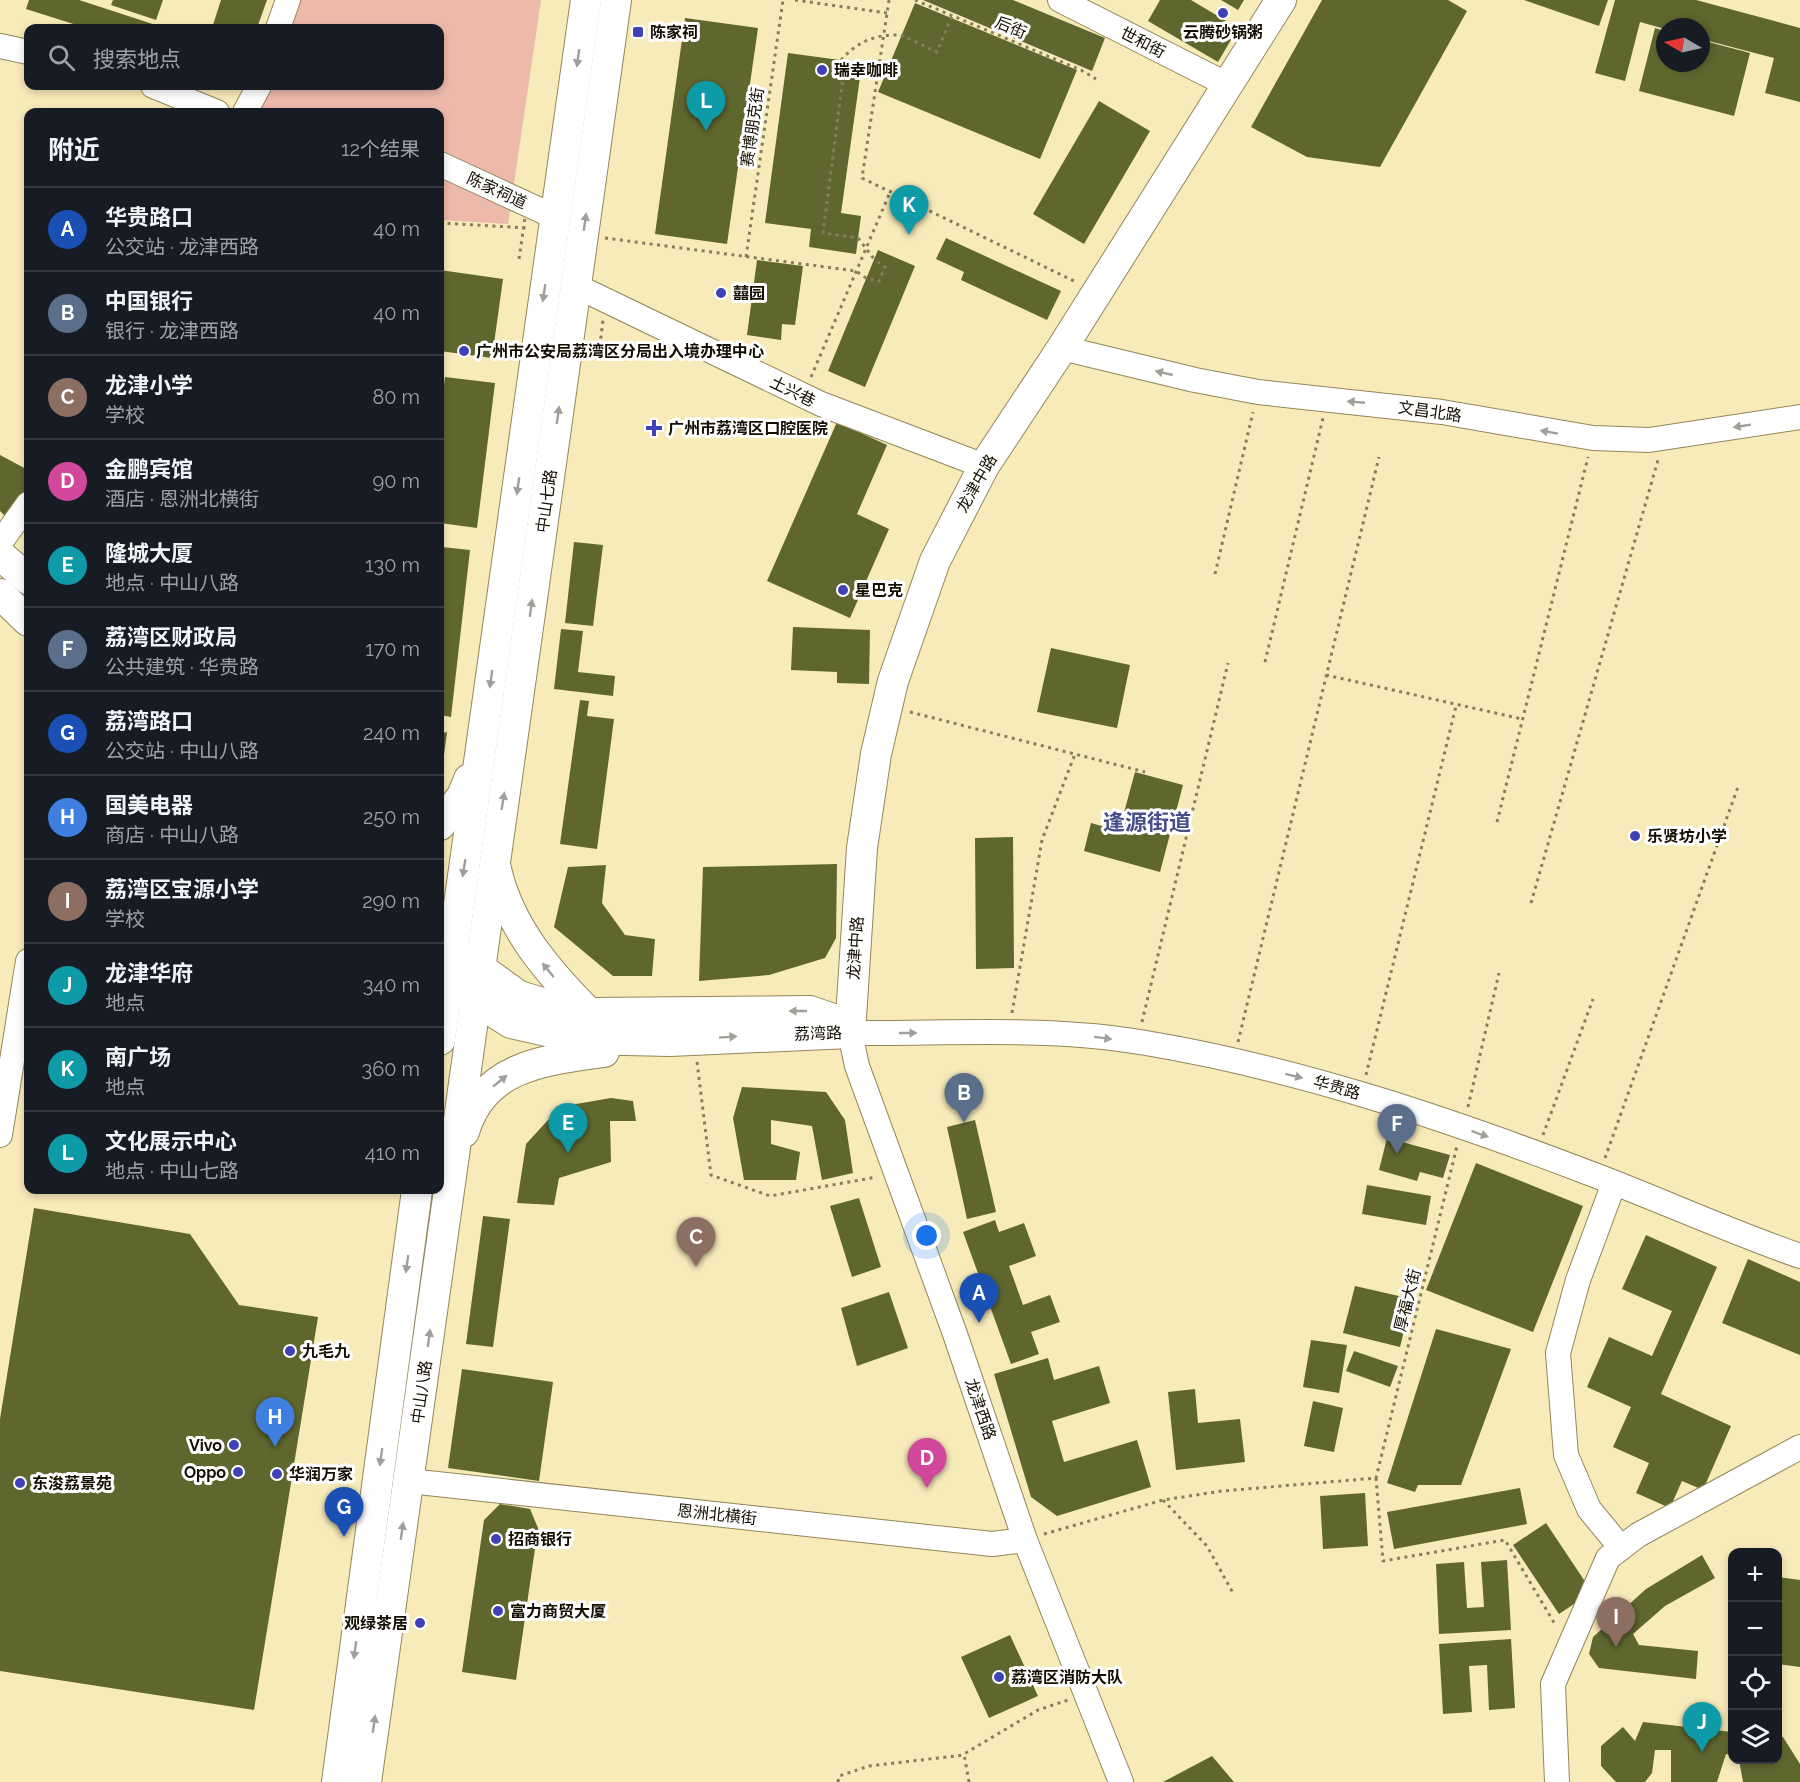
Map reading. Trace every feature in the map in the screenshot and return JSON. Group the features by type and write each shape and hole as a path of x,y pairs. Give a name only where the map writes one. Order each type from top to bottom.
{"main road":[{"name":"中山七路","path":"445,959 482,748 542,223 586,0"},
{"name":"中山七路","path":"475,1001 616,0"},
{"name":"龙津中路","path":"850,1034 861,848 876,754 887,706 922,595 958,514 984,466 1062,348 1226,84 1281,0"},
{"path":"0,555 24,576"},
{"path":"0,594 24,617"},
{"path":"444,820 462,796 482,748"},
{"path":"494,859 505,900 522,933 547,969 589,1013"},
{"path":"444,975 445,959"},
{"name":"荔湾路","path":"445,959 479,967 519,996 556,1007 589,1013 810,1011 836,1020 850,1034"},
{"name":"荔湾路","path":"445,959 475,1001 511,1023 582,1039 682,1040 850,1034"},
{"name":"中山八路","path":"366,1782 475,1001"},
{"path":"450,1187 465,1128 474,1108 506,1076 547,1059 682,1040"},
{"name":"中山八路","path":"337,1782 415,1195"}],"street":[{"path":"279,24 288,0"},
{"name":"世和街","path":"1060,0 1226,84"},
{"path":"0,46 24,51"},
{"path":"163,90 206,108"},
{"path":"247,108 257,90"},
{"name":"陈家祠道","path":"444,166 542,223"},
{"name":"土兴巷","path":"576,286 802,395 984,466"},
{"name":"文昌北路","path":"1062,348 1195,380 1258,392 1442,412 1593,438 1621,440 1664,438 1800,417"},
{"path":"0,543 24,510"},
{"path":"0,1135 24,986"},
{"name":"华贵路","path":"850,1034 1009,1033 1091,1036 1137,1042 1234,1061 1361,1094 1463,1128 1606,1180 1800,1256"},
{"name":"龙津西路","path":"850,1034 857,1066 897,1173 1025,1540 1121,1782"},
{"path":"1606,1180 1558,1353 1566,1455 1589,1509 1621,1548"},
{"path":"1557,1782 1553,1684 1608,1558 1638,1535 1800,1447"},
{"name":"恩洲北横街","path":"409,1481 992,1544 1025,1540"}],"path":[{"name":"赛博朋克街","path":"746,257 783,0"},
{"path":"795,0 887,13"},
{"path":"889,0 862,178 891,190 1095,294"},
{"name":"后街","path":"915,0 1096,79"},
{"path":"597,237 856,271 866,278 879,281 885,267 874,259 858,238 823,233 844,70 840,60 855,47 872,37 902,35 936,52 952,15"},
{"path":"802,395 891,190"},
{"path":"519,259 525,218"},
{"path":"444,223 542,223"},
{"path":"599,353 604,310"},
{"path":"1215,574 1258,392"},
{"path":"1265,662 1327,400"},
{"path":"1497,822 1593,438"},
{"path":"1531,903 1664,438"},
{"path":"1234,1061 1379,457"},
{"path":"1137,1042 1228,663"},
{"path":"1326,675 1522,719"},
{"path":"887,706 1145,771"},
{"path":"1361,1094 1456,706"},
{"path":"1009,1033 1042,840 1075,754"},
{"path":"1606,1180 1739,784"},
{"name":"厚福大街","path":"1499,973 1377,1478 1383,1561 1505,1539 1569,1648"},
{"path":"1536,1154 1593,999"},
{"path":"682,1040 711,1175 770,1196 897,1173"},
{"path":"1025,1540 1163,1500 1222,1491 1377,1478"},
{"path":"1163,1500 1207,1546 1233,1593"},
{"path":"838,1782 839,1776 869,1766 964,1754 1038,1710 1085,1695"},
{"path":"964,1754 969,1782"}],"shaded area":[{"path":"278,0 541,0 508,224 444,220 444,108 241,108 248,90 444,90 444,24 270,24"}],"building":[{"path":"29,0 79,0 153,24 73,24 26,9"},
{"path":"113,0 163,0 156,20 111,5"},
{"path":"221,0 267,0 258,24 213,24"},
{"path":"923,0 1013,0 1105,38 1092,71"},
{"path":"1160,0 1191,0 1238,28 1218,62 1148,21"},
{"path":"1221,0 1244,0 1238,10"},
{"path":"1322,0 1448,0 1467,11 1380,167 1307,157 1251,127"},
{"path":"1524,0 1608,0 1599,26"},
{"path":"1615,0 1696,0 1800,28 1800,102 1765,93 1774,58 1710,41 1710,18 1656,18 1656,26 1640,22 1625,81 1595,73"},
{"path":"915,3 1077,70 1040,159 878,92"},
{"path":"685,18 758,28 727,244 655,234"},
{"path":"1655,28 1656,72 1710,72 1710,42 1750,53 1734,116 1639,91"},
{"path":"788,53 862,63 841,213 861,216 856,254 809,247 811,229 765,223"},
{"path":"1099,101 1150,131 1084,244 1033,214"},
{"path":"946,238 1061,291 1047,320 961,280 964,272 936,259"},
{"path":"878,250 915,266 865,387 828,371"},
{"path":"757,260 803,266 795,325 782,324 781,340 747,335"},
{"path":"444,271 503,279 492,358 444,352"},
{"path":"445,377 495,383 477,528 444,524"},
{"path":"837,422 887,445 857,514 889,529 850,618 767,581"},
{"path":"0,455 24,468 24,494 5,516 0,511"},
{"path":"574,542 603,545 593,626 565,623"},
{"path":"444,547 470,550 451,717 444,716"},
{"path":"793,627 870,630 869,684 837,683 837,672 791,670"},
{"path":"561,629 583,631 578,672 615,676 613,696 554,689"},
{"path":"1051,648 1130,665 1117,728 1037,712"},
{"path":"580,700 589,701 587,716 614,719 597,849 560,844"},
{"path":"447,732 444,755 444,733"},
{"path":"1135,772 1183,785 1160,872 1084,851 1091,823 1119,831"},
{"path":"1013,837 1014,968 976,969 975,838"},
{"path":"837,864 836,938 825,958 769,975 699,981 703,867"},
{"path":"606,865 602,903 625,935 655,939 652,976 613,976 554,927 568,867"},
{"path":"742,1087 826,1092 845,1120 853,1173 822,1180 812,1126 771,1120 771,1144 800,1152 796,1180 744,1180 733,1118"},
{"path":"611,1098 633,1101 636,1121 610,1121 611,1162 559,1178 554,1205 517,1203 526,1144 548,1120 576,1104"},
{"path":"975,1120 996,1212 967,1219 947,1127"},
{"path":"1387,1138 1450,1155 1443,1178 1420,1172 1417,1181 1379,1170"},
{"path":"1476,1163 1583,1206 1533,1332 1426,1290"},
{"path":"1367,1185 1431,1196 1426,1225 1362,1214"},
{"path":"859,1198 881,1267 852,1277 830,1206"},
{"path":"34,1208 190,1234 239,1305 318,1317 254,1710 0,1671 0,1419"},
{"path":"483,1216 510,1219 493,1347 466,1344"},
{"path":"995,1220 999,1232 1024,1223 1036,1256 1009,1266 1023,1305 1050,1295 1060,1322 1031,1332 1039,1354 1011,1364 963,1232"},
{"path":"1646,1235 1717,1267 1661,1394 1731,1426 1703,1490 1682,1481 1670,1508 1636,1493 1649,1463 1613,1447 1631,1407 1587,1387 1609,1337 1652,1356 1672,1311 1622,1289"},
{"path":"1748,1259 1800,1282 1800,1355 1722,1323"},
{"path":"1355,1286 1412,1299 1400,1347 1343,1333"},
{"path":"889,1292 908,1348 857,1366 841,1308"},
{"path":"1436,1329 1511,1349 1461,1485 1418,1485 1415,1492 1387,1483"},
{"path":"1311,1340 1347,1345 1339,1393 1303,1387"},
{"path":"1354,1351 1398,1366 1390,1387 1346,1371"},
{"path":"1048,1358 1054,1380 1099,1366 1110,1403 1052,1421 1064,1462 1137,1440 1151,1487 1057,1516 1031,1497 994,1374"},
{"path":"462,1369 553,1382 539,1481 448,1468"},
{"path":"1195,1389 1198,1423 1240,1419 1245,1462 1176,1470 1168,1392"},
{"path":"1313,1401 1343,1408 1334,1452 1304,1446"},
{"path":"1520,1488 1527,1524 1394,1549 1387,1512"},
{"path":"1365,1493 1368,1546 1323,1549 1320,1496"},
{"name":"富力商贸大厦","path":"500,1504 530,1509 538,1528 516,1680 462,1672 484,1520"},
{"path":"1546,1523 1592,1592 1559,1614 1513,1545"},
{"path":"1702,1555 1715,1578 1665,1606 1633,1634 1639,1645 1698,1651 1696,1679 1599,1668 1589,1654 1593,1637 1646,1589"},
{"path":"1507,1560 1511,1630 1439,1634 1436,1564 1464,1562 1467,1608 1484,1607 1481,1562"},
{"path":"1782,1578 1800,1580 1800,1667 1782,1665"},
{"name":"荔湾区消防大队","path":"1010,1635 1038,1696 989,1718 961,1657"},
{"path":"1511,1639 1515,1708 1489,1710 1487,1665 1469,1666 1472,1712 1443,1714 1439,1644"},
{"path":"1643,1722 1728,1732 1728,1754 1726,1754 1717,1782 1671,1782 1671,1750 1655,1750 1652,1773 1645,1782 1616,1782 1601,1766 1601,1746 1623,1727 1635,1741"},
{"path":"1783,1737 1800,1764 1800,1782 1743,1782 1740,1764 1782,1764"},
{"path":"1212,1756 1234,1782 1163,1782"}],"place":[{"name":"云腾砂锅粥","path":"1223,13"},
{"name":"陈家祠","path":"638,32"},
{"name":"瑞幸咖啡","path":"822,70"},
{"name":"文化展示中心","path":"706,131"},
{"name":"南广场","path":"909,235"},
{"name":"囍园","path":"721,293"},
{"name":"广州市公安局荔湾区分局出入境办理中心","path":"464,351"},
{"name":"广州市荔湾区口腔医院","path":"654,428"},
{"name":"星巴克","path":"843,590"},
{"name":"乐贤坊小学","path":"1635,836"},
{"name":"中国银行","path":"964,1123"},
{"name":"隆城大厦","path":"568,1153"},
{"name":"荔湾区财政局","path":"1397,1154"},
{"name":"龙津小学","path":"696,1267"},
{"name":"华贵路口","path":"979,1323"},
{"name":"九毛九","path":"290,1351"},
{"name":"Vivo","path":"234,1445"},
{"name":"国美电器","path":"275,1447"},
{"name":"Oppo","path":"238,1472"},
{"name":"华润万家","path":"277,1474"},
{"name":"东浚荔景苑","path":"20,1483"},
{"name":"金鹏宾馆","path":"927,1488"},
{"name":"荔湾路口","path":"344,1537"},
{"name":"招商银行","path":"496,1539"},
{"name":"富力商贸大厦","path":"498,1611"},
{"name":"观绿茶居","path":"420,1623"},
{"name":"荔湾区宝源小学","path":"1616,1647"},
{"name":"荔湾区消防大队","path":"999,1677"},
{"name":"龙津华府","path":"1702,1752"}],"district":[{"name":"逢源街道","path":"1147,822"}]}
